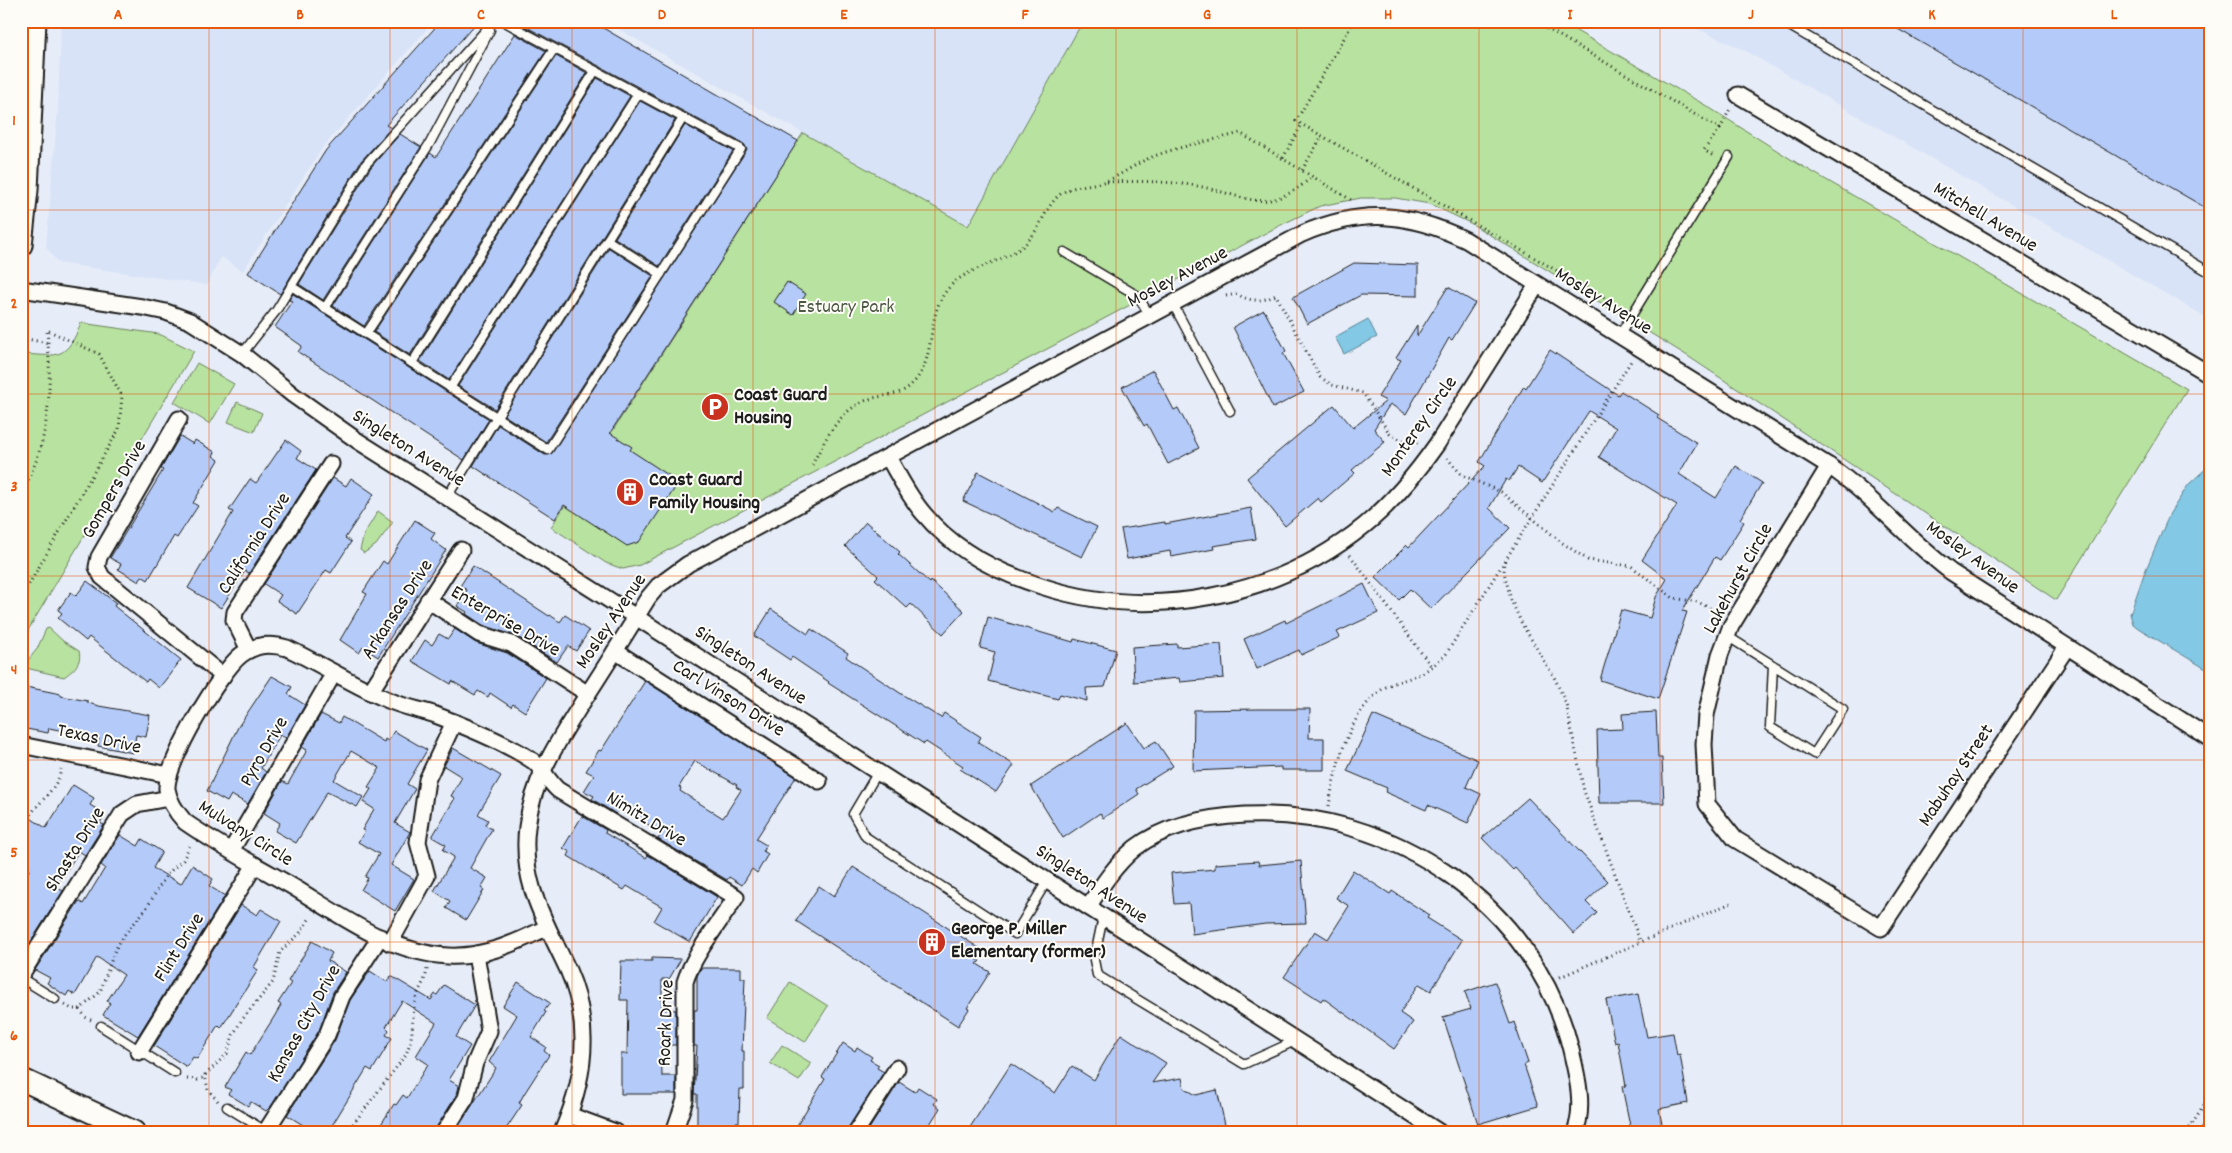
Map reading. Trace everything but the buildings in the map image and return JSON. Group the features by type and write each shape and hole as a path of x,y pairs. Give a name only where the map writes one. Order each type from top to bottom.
{"street":[{"path":"21,244 27,190 35,21"},
{"name":"Mitchell Avenue","path":"1738,95 2211,375"},
{"name":"Mosley Avenue","path":"562,1132 579,1086 582,1029 578,1002 568,972 546,928 530,885 526,857 526,829 531,800 542,770 636,617 658,586 688,564 1302,234 1323,225 1370,216 1394,217 1417,220 1466,240 1829,466 1870,498 1912,540 1950,572 2211,739"},
{"name":"Monterey Circle","path":"888,457 923,514 964,552 991,567 1021,580 1057,592 1092,599 1157,603 1188,601 1221,595 1254,586 1312,560 1341,542 1386,506 1422,465 1537,285"},
{"name":"Singleton Avenue","path":"21,289 166,312 198,325 242,354 325,420 1439,1132"},
{"name":"Gompers Drive","path":"179,419 99,557 97,567 102,577 223,676"},
{"name":"California Drive","path":"249,650 234,620 234,612 331,464"},
{"name":"Lakehurst Circle","path":"1829,466 1745,600 1727,636 1712,684 1706,715 1704,744 1707,804 1735,839 1881,928"},
{"name":"Arkansas Drive","path":"370,692 461,550"},
{"name":"Enterprise Drive","path":"428,600 479,634 511,644 588,694"},
{"name":"Mulvany Circle","path":"542,770 525,756 454,722 394,703 288,648 274,644 261,645 249,650 238,657 223,676 192,726 169,775 167,787 175,812 185,822 231,851 385,940 427,953 449,956 476,954 500,948 546,928"},
{"name":"Mabuhay Street","path":"1881,928 2067,648"},
{"name":"Carl Vinson Drive","path":"615,651 819,781"},
{"name":"Pyro Drive","path":"231,851 334,673"},
{"name":"Kansas City Drive","path":"267,1132 327,1035 342,996 385,940 427,876 418,842 427,780 454,722"},
{"name":"Texas Drive","path":"21,745 169,775"},
{"name":"Nimitz Drive","path":"542,770 548,782 558,790 736,897"},
{"name":"Shasta Drive","path":"21,977 122,814 137,804 169,798"},
{"path":"1088,907 1119,862 1155,835 1178,826 1203,820 1264,814 1296,816 1356,828 1388,839 1417,853 1466,887 1497,916 1518,940 1546,984 1568,1040 1580,1100 1575,1132"},
{"name":"Flint Drive","path":"139,1052 255,865"},
{"name":"Roark Drive","path":"674,1132 685,1100 685,982 697,956 736,897"},
{"path":"444,1132 466,1098 474,1063 489,1031 476,954"},
{"path":"856,1132 897,1068"},
{"path":"21,1079 134,1132"},
{"path":"569,1115 615,1132"}],"lane":[{"path":"242,354 276,311 366,164 494,21"},
{"path":"325,308 430,143 494,21"},
{"path":"291,286 548,450 741,149 503,21"},
{"path":"1781,21 2211,272"},
{"path":"366,334 554,48"},
{"path":"412,363 595,71"},
{"path":"450,388 638,94"},
{"path":"447,497 683,118"},
{"path":"1619,336 1729,157"},
{"path":"608,240 661,274"},
{"path":"1064,252 1138,296 1150,316"},
{"path":"1174,304 1230,411"},
{"path":"1727,636 1843,709 1814,754 1770,727 1773,665"},
{"path":"878,772 853,814 866,837 1015,934 1047,881"},
{"path":"1103,917 1094,960 1097,976 1244,1064 1296,1040"},
{"path":"21,977 55,999"},
{"path":"101,1026 139,1052 175,1073"},
{"path":"227,1107 267,1132"}],"path":[{"path":"1354,21 1296,121 1608,300"},
{"path":"1534,21 1720,129 1704,150"},
{"path":"1282,158 1302,124"},
{"path":"1104,182 1155,156 1240,133 1351,198 1370,216"},
{"path":"1302,170 1322,136"},
{"path":"812,465 827,436 845,414 868,400 897,394 913,384 927,359 937,308 941,297 948,287 957,280 1004,258 1027,243 1037,231 1052,203 1061,194 1072,188 1104,182 1191,185 1258,201 1272,200 1288,195 1313,176"},
{"path":"21,493 29,480 39,451 50,403 47,330 99,354 122,396 119,429 21,598"},
{"path":"21,338 48,343"},
{"path":"1327,821 1332,789 1340,761 1362,708 1375,694 1422,673 1446,654 1639,348"},
{"path":"1341,542 1432,666"},
{"path":"1506,560 1504,572 1510,600 1560,688 1566,703 1584,792 1640,941"},
{"path":"21,832 28,818 56,784 63,754"},
{"path":"101,1026 85,1017 80,1009 100,992 115,950 125,934 146,909 167,874 183,860 197,830"},
{"path":"175,1073 191,1080 197,1080 227,1054 233,1035 241,1021 272,982 280,952 304,928 318,902"},
{"path":"1546,984 1731,902"},
{"path":"347,1132 369,1101 401,1063 410,1046 414,1027 415,1002 426,976 427,953"},
{"path":"205,1074 208,1090 212,1096 227,1107"},
{"path":"2187,1132 2211,1095"}],"shaded area":[{"path":"61,21 434,21 323,147 243,271 221,257 207,285 58,263 46,247 58,107"},
{"path":"604,21 1083,21 968,226"},
{"path":"1680,21 2211,21 2211,320 1742,49"}],"green space":[{"name":"Estuary Park","path":"1083,21 1559,21 1705,105 1797,163 2187,389 2056,600 1686,355 1472,224 1430,204 1395,198 1361,198 1320,206 1277,227 640,565 623,569 606,563 551,527 803,133 968,226"},
{"path":"81,323 159,334 194,351 21,642 21,374 25,354 54,355 61,353 71,343"},
{"path":"197,363 234,384 210,424 174,402"},
{"path":"237,402 262,413 254,432 228,422"},
{"path":"378,511 393,522 376,545 364,553 360,550 364,534"},
{"path":"49,628 63,641 79,651 78,663 64,677 26,668 25,664 37,649 46,629"},
{"path":"790,982 828,1006 805,1042 767,1018"},
{"path":"782,1045 811,1063 799,1081 770,1063"}],"water":[{"path":"1368,319 1377,337 1344,354 1335,337"},
{"path":"2211,464 2211,672 2138,628 2133,624 2130,614 2144,574 2170,513 2189,484"}],"place":[{"name":"Coast Guard Housing","path":"715,407"},
{"name":"Coast Guard Family Housing","path":"630,492"},
{"name":"George P. Miller Elementary (former)","path":"932,942"}]}
